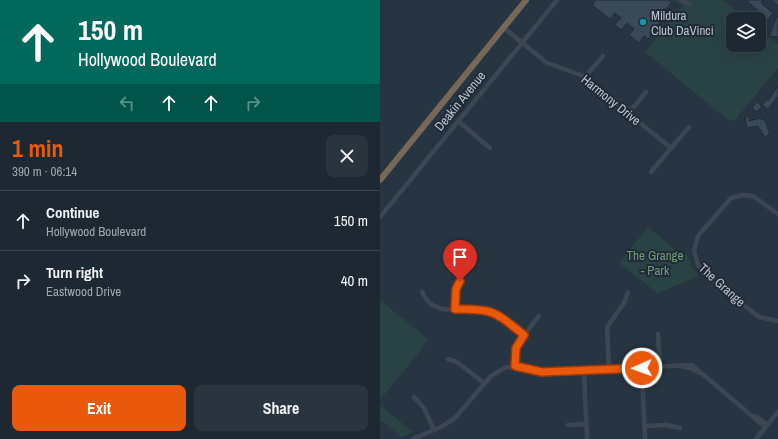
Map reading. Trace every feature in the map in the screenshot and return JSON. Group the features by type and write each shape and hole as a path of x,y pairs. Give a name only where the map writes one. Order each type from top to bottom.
{"highway":[{"name":"Deakin Avenue","path":"380,180 526,0"}],"street":[{"name":"Deakin Avenue","path":"380,217 557,0"},
{"path":"681,0 690,5"},
{"name":"Harmony Drive","path":"504,28 547,63 576,72 671,148"},
{"path":"584,78 603,56"},
{"path":"628,114 646,92"},
{"path":"458,121 490,148"},
{"path":"651,172 689,127"},
{"name":"The Grange","path":"778,214 752,196 742,195 731,198 698,236 694,250 698,266 714,280 759,317 778,321"},
{"path":"455,309 456,289 460,281"},
{"path":"422,292 427,301 434,307 442,310 483,309 492,311 501,316 524,335"},
{"path":"609,369 607,327 624,303 628,292"},
{"path":"515,366 516,348 539,316"},
{"path":"658,334 660,367"},
{"path":"448,359 457,362 484,383"},
{"path":"413,439 434,430 455,418 484,383 500,369 515,366 542,372 674,366 691,368 703,375 766,426"},
{"path":"642,368 645,439"},
{"path":"584,370 587,439"},
{"path":"414,397 424,408 434,430"},
{"path":"756,439 778,412"},
{"path":"568,425 586,424"},
{"path":"644,426 667,425 680,428"}],"green space":[{"path":"674,0 724,0 739,12 726,12 726,52 766,52 766,35 778,44 778,68 735,120 729,121 645,52 682,6"},
{"name":"The Grange - Park","path":"648,227 682,255 687,254 692,267 699,276 657,293 619,263"},
{"path":"380,300 429,340 380,400"},
{"path":"380,405 413,432 402,437 382,421 380,422"}],"building":[{"name":"Mildura Club DaVinci","path":"596,0 668,0 671,3 660,16 663,19 653,30 655,31 648,39 644,36 639,43 629,35 634,29 627,23 621,30 615,25 621,18 615,13 610,19 592,5"},
{"path":"746,0 763,0 761,3 773,13 768,20 766,18 766,12 759,12"},
{"path":"777,16 778,37 769,36"},
{"path":"778,86 778,96 768,109 762,105 766,100 768,101"},
{"path":"757,102 762,106 757,112 752,108"},
{"path":"750,116 749,121 761,118 762,120 764,119 770,134 765,137 758,126 747,128 745,118"}],"place":[{"name":"Mildura Club DaVinci","path":"643,22"}],"route":[{"path":"460,281 457,285 455,294 455,309 483,309 492,311 501,316 524,335 517,344 515,352 515,366 538,372 642,368"}]}
